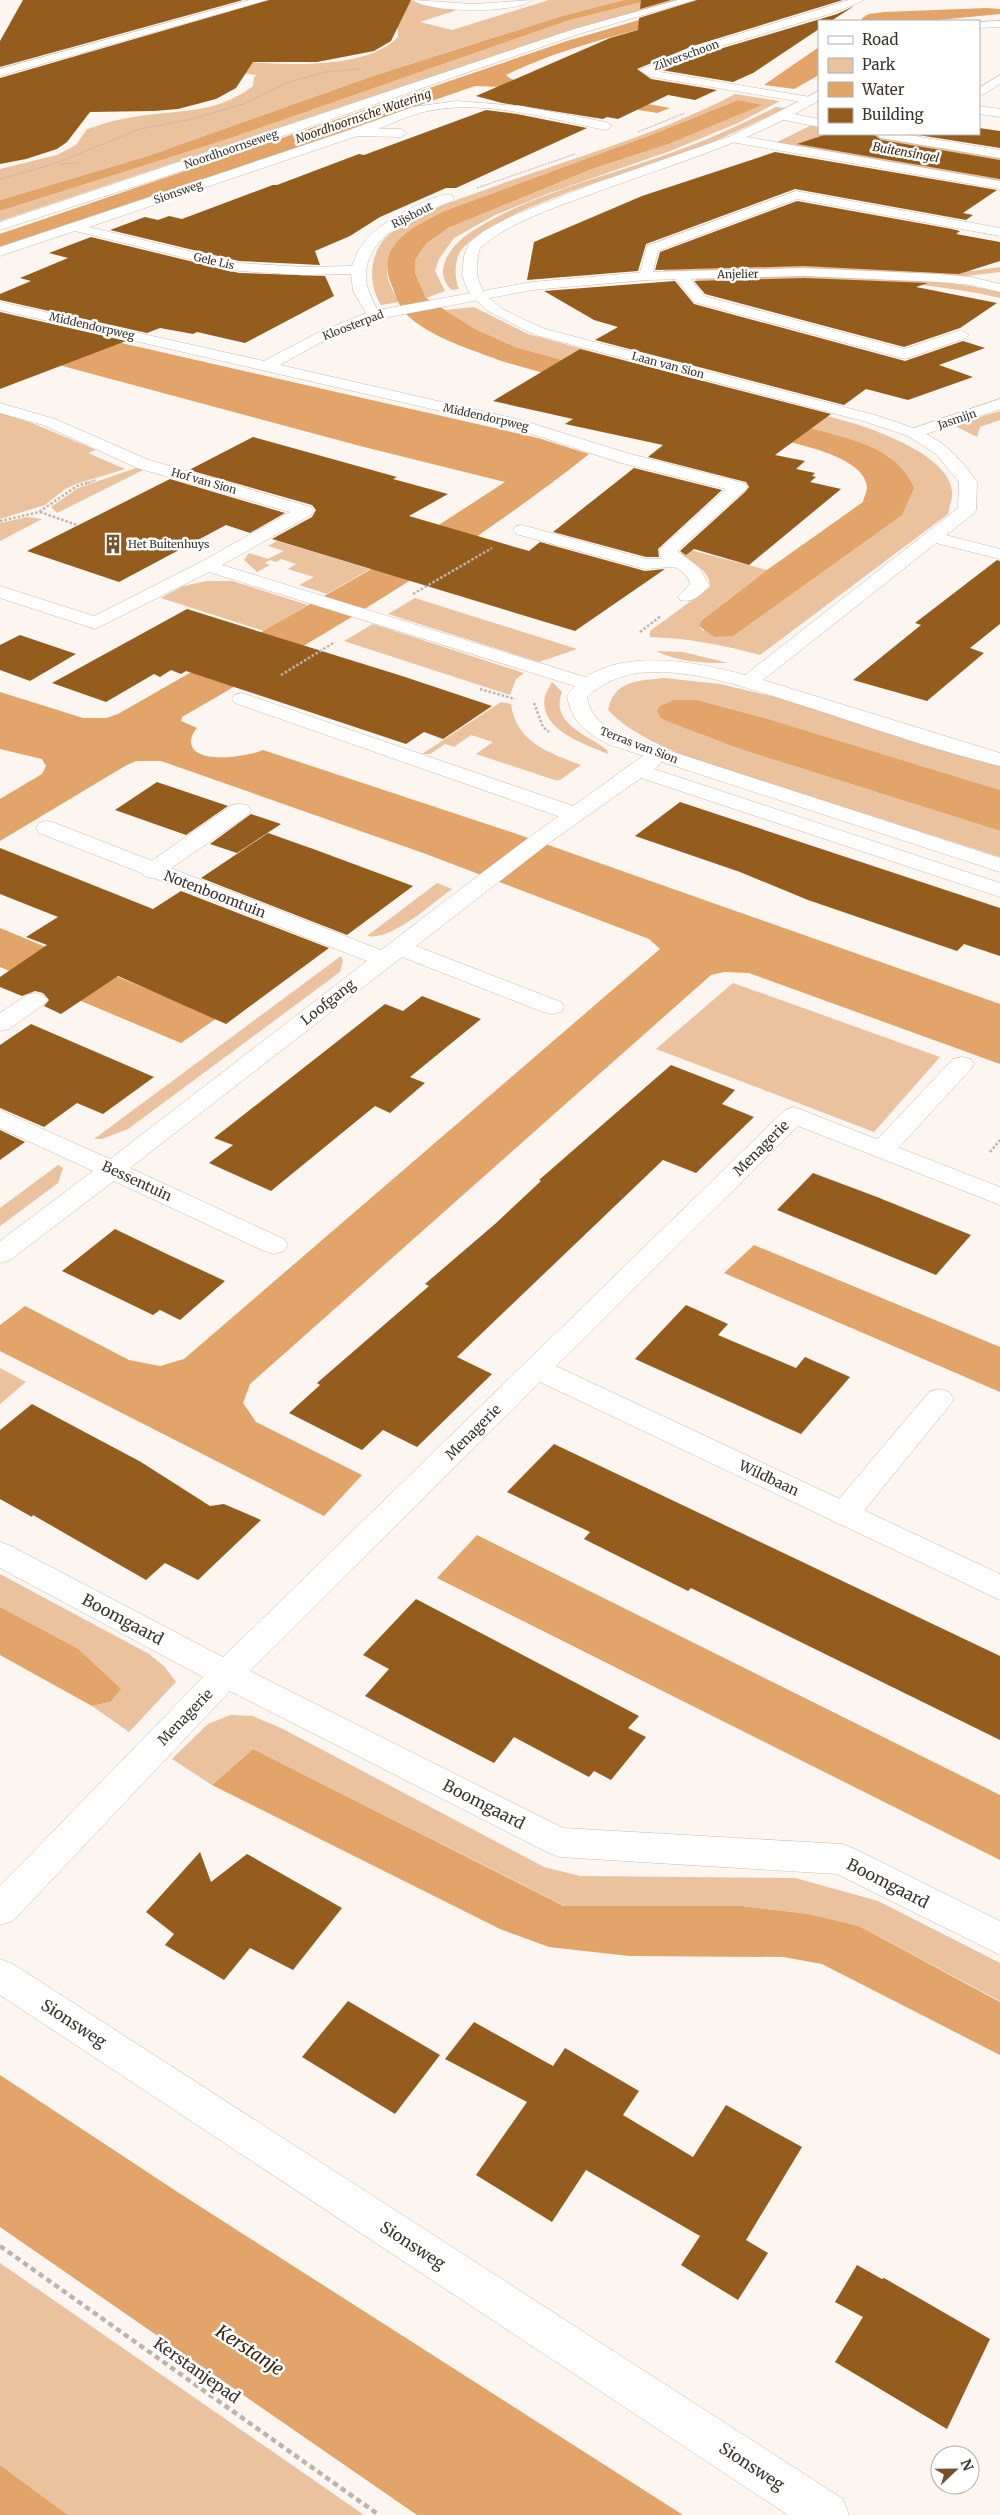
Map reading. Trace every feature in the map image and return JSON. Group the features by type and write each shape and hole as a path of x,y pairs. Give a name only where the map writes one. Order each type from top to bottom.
{"street":[{"path":"0,73 262,0"},
{"path":"418,0 453,7 485,9 527,0"},
{"name":"Noordhoornseweg","path":"0,226 165,172 560,36 690,0"},
{"name":"Zilverschoon","path":"814,98 741,90 651,74 645,70 709,45 828,12 859,0"},
{"path":"980,25 1000,24"},
{"path":"980,93 1000,78"},
{"name":"Laan van Sion","path":"748,682 967,510 968,482 942,450 914,433 859,415 540,332 497,312 477,294 468,270 474,247 484,236 563,200 735,138 783,116 814,98"},
{"name":"Sionsweg","path":"0,252 434,106 469,105 508,108 606,126"},
{"path":"980,110 1000,114"},
{"path":"783,116 818,123"},
{"name":"Sionsweg","path":"356,132 401,132"},
{"path":"887,135 1000,154"},
{"path":"735,138 1000,185"},
{"path":"646,276 652,249 796,195 1000,232"},
{"name":"Rijshout","path":"358,270 367,248 382,230 422,207 448,198"},
{"name":"Gele Lis","path":"74,227 239,267 304,271 358,270"},
{"path":"358,270 360,292 374,315"},
{"name":"Anjelier","path":"477,294 532,286 646,276 842,273 971,281 1000,288"},
{"path":"680,275 698,299 905,354 961,336"},
{"path":"971,281 1000,276"},
{"name":"Kloosterpad","path":"266,367 322,336 374,315 391,310 477,294"},
{"name":"Middendorpweg","path":"0,306 516,423 624,458 738,487 668,550 669,556 678,562"},
{"name":"Jasmijn","path":"914,433 1000,404"},
{"name":"Hof van Sion","path":"0,408 49,422 143,464 305,511 207,566 95,623 0,592"},
{"path":"522,530 645,564 678,562 694,570 700,578 700,585 687,596"},
{"path":"934,537 1000,554"},
{"path":"207,566 588,684 603,675 630,668 663,666 693,669 748,682 1000,760"},
{"name":"Terras van Sion","path":"588,684 577,696 581,713 592,726 608,736 660,755 1000,865"},
{"path":"242,699 574,814"},
{"name":"Loofgang","path":"0,1254 113,1169 540,838 660,755"},
{"name":"Terras van Sion","path":"637,770 1000,890"},
{"path":"152,871 240,810"},
{"name":"Notenboomtuin","path":"47,828 152,871 552,1006"},
{"path":"0,1024 35,1000"},
{"path":"882,1150 962,1064"},
{"name":"Menagerie","path":"0,1910 226,1674 794,1116 1000,1197"},
{"name":"Bessentuin","path":"0,1118 274,1245"},
{"name":"Wildbaan","path":"537,1369 1000,1588"},
{"path":"844,1514 939,1399"},
{"name":"Boomgaard","path":"0,1554 226,1674 559,1842 842,1860 1000,1939"},
{"name":"Sionsweg","path":"0,1975 827,2515"}],"path":[{"path":"0,179 54,164 104,146 140,129 192,119 243,104 289,82 326,72 366,68"},
{"path":"638,132 741,90"},
{"path":"448,198 582,152"},
{"path":"54,164 86,163"},
{"path":"0,522 40,512 77,486 143,464"},
{"path":"40,512 77,525"},
{"path":"641,638 639,633 687,596"},
{"name":"Kerstanjepad","path":"0,2246 379,2515"}],"green space":[{"path":"409,0 457,10 420,22 452,30 549,0 624,0 562,16 373,76 148,156 0,200 0,169 57,155 76,145 87,129 144,115 208,107 239,96 253,86 254,77 257,75 241,73 233,61 296,64 320,63 343,61 364,56 383,48 398,37 398,29 382,20"},
{"path":"650,0 682,0 568,31 0,221 0,211 225,140 570,20"},
{"path":"735,94 780,101 738,123 670,151 547,194 495,215 454,238 439,259 435,271 445,291 426,298 415,273 415,260 426,244 448,228 592,169 669,144 761,105 738,100 653,134 444,211 424,222 399,242 389,261 387,277 399,302 381,305 372,277 374,257 378,248 391,233 416,217 458,199 678,121"},
{"path":"776,107 785,108 697,148 566,193 504,220 479,234 459,253 456,280 459,289 452,290 446,282 443,274 444,265 447,257 459,241 474,230 498,217 522,205 574,185 691,145"},
{"path":"814,124 818,125 818,135 874,135 1000,156 1000,182 775,143"},
{"path":"923,259 972,271 1000,267 1000,272 966,276 669,272 655,268"},
{"path":"720,276 861,276 896,278 966,285 1000,292 1000,298 926,286 888,283 851,281 700,282 695,280 698,278"},
{"path":"474,307 528,334 856,424 882,433 913,448 940,467 948,479 952,491 948,514 760,655 705,643 650,637 650,631 710,587 709,580 704,571 681,554 683,548 767,570 701,621 699,626 703,631 902,515 889,457 847,438 515,347 475,329 445,310"},
{"path":"1000,411 1000,420 980,427 977,437 953,425"},
{"path":"0,413 32,423 96,450 88,453 125,469 76,484 65,489 45,505 0,519"},
{"path":"136,468 143,470 57,513 51,507 78,488"},
{"path":"27,517 42,519 0,541 0,523"},
{"path":"277,541 370,569 327,594 299,585 314,577 288,569 296,564 281,559 276,562 270,560 265,563 270,565 257,572 244,560 249,553 268,559 284,551 268,546"},
{"path":"207,581 232,581 308,605 264,631 161,598 183,586"},
{"path":"415,598 577,649 539,662 388,614"},
{"path":"373,624 524,673 516,679 510,695 344,641"},
{"path":"656,651 683,652 728,663 682,660"},
{"path":"664,678 720,684 775,697 1000,765 1000,790 765,718 697,700 674,700 666,721 740,749 1000,831 1000,857 695,760 646,738 625,725 608,710 611,700 622,687 636,682"},
{"path":"552,682 562,692 560,703 561,712 565,720 580,733 607,750 608,754 565,734 549,718 545,708 545,696"},
{"path":"501,702 511,704 514,717 527,737 557,756 581,765 560,780 555,780 476,754 493,742 471,735 454,747 445,744 430,754 422,754"},
{"path":"437,883 452,889 400,927 377,936 367,936"},
{"path":"341,956 343,961 340,972 128,1129 102,1139 94,1139"},
{"path":"733,983 940,1057 874,1132 656,1049"},
{"path":"58,1165 63,1168 58,1183 0,1226 0,1208"},
{"path":"0,1368 26,1382 0,1404"},
{"path":"0,1574 149,1654 164,1666 176,1682 129,1732 92,1706 110,1702 77,1648 0,1607"},
{"path":"230,1715 253,1716 283,1729 544,1867 580,1876 795,1878 878,1901 1000,1963 1000,2001 859,1926 809,1914 742,1906 565,1906 253,1749 212,1785 172,1759 208,1724"},
{"path":"0,2263 364,2515 68,2515 0,2465"}],"water":[{"path":"624,0 650,0 570,20 225,140 0,211 0,200 148,156 373,76 562,16"},
{"name":"Noordhoornsche Watering","path":"677,9 682,18 570,49 506,75 511,79 524,82 670,108 657,113 503,87 475,86 0,250 0,234 567,41"},
{"path":"1000,9 1000,14 938,20 862,20 862,18 869,14"},
{"path":"818,48 818,76 794,89 764,85"},
{"path":"738,100 762,105 669,144 592,169 448,228 426,244 415,260 415,273 426,298 475,329 515,347 847,438 878,450 902,469 914,488 902,515 733,636 714,637 699,626 701,621 767,570 863,502 867,487 861,473 848,463 819,450 501,361 450,342 415,322 405,313 388,275 388,258 396,243 406,233 444,211 653,134"},
{"path":"21,320 538,438 589,454 492,526 390,593 182,717 181,721 197,728 193,733 191,742 194,749 201,754 211,757 222,757 246,755 263,750 517,834 1000,1004 1000,1064 749,973 724,972 711,975 250,1384 243,1403 256,1422 362,1475 324,1516 0,1351 0,1325 25,1306 129,1360 160,1366 184,1359 660,949 649,939 426,854 161,761 136,761 125,766 0,841 0,799 42,774 46,766 42,759 0,749 0,692 83,718 106,718 118,714 368,571 505,482 364,447 18,354"},
{"path":"674,700 697,700 765,718 1000,790 1000,831 740,749 666,721 660,717 657,711 660,706"},
{"path":"0,928 217,1018 181,1043 0,967"},
{"path":"754,1245 1000,1347 1000,1392 724,1273"},
{"path":"477,1535 1000,1795 1000,1860 437,1578"},
{"path":"0,1607 77,1648 121,1689 110,1702 92,1706 0,1655"},
{"path":"253,1749 564,1906 742,1906 809,1914 859,1926 1000,2002 1000,2055 822,1964 783,1957 629,1956 549,1947 500,1929 212,1785"},
{"name":"Kerstanje","path":"0,2075 179,2193 683,2515 417,2515 0,2227"},
{"path":"0,2465 68,2515 0,2515"}],"building":[{"path":"23,0 243,0 0,67 0,41"},
{"path":"269,0 411,0 391,41 374,51 317,62 253,62 236,88 216,99 178,109 90,112 67,142 57,149 26,159 0,164 0,78"},
{"path":"641,0 671,0 640,9"},
{"path":"697,0 843,0 693,46 637,69 651,79 717,90 695,100 668,95 618,119 607,117 603,119 502,103 476,96 610,38 638,30 639,18"},
{"path":"854,6 833,20 818,20 818,30 753,73 733,82 661,70 703,54 837,14"},
{"path":"486,110 517,114 587,128 456,188 446,188 380,217 350,236 315,251 320,265 239,261 110,230 145,217 158,220 169,216 182,219"},
{"path":"980,128 1000,131 1000,148 918,135 980,135"},
{"path":"824,135 874,135 881,140 1000,160 1000,179 797,144"},
{"path":"775,152 997,190 963,213 973,215 966,220 795,189 646,244 638,271 527,280 534,242 642,196"},
{"path":"797,201 952,229 960,231 956,234 1000,242 1000,261 959,274 804,266 655,270 660,252"},
{"path":"91,237 239,273 325,276 334,296 245,343 197,332 193,334 160,328 147,333 0,300 0,294 31,281 20,278 68,258 49,253"},
{"path":"804,278 928,283 916,287 997,303 960,328 904,347 705,294 694,281"},
{"path":"675,281 694,304 905,361 963,341 985,348 939,365 973,377 908,400 866,389 844,405 595,340 618,327 594,320 544,291"},
{"path":"0,312 126,341 0,389"},
{"path":"580,349 831,414 775,455 805,461 796,469 815,473 812,476 816,477 810,482 841,489 749,565 694,549 686,555 680,551 745,492 749,487 746,482 648,457 663,445 565,424 573,419 493,401"},
{"path":"253,437 397,477 393,479 448,494 409,516 529,551 540,542 645,571 665,569 575,631 272,539 312,517 316,510 312,505 189,470"},
{"path":"634,468 722,490 658,549 659,557 646,557 553,532"},
{"name":"Het Buitenhuys","path":"170,479 285,513 250,533 226,525 119,582 27,551"},
{"path":"997,560 1000,561 1000,624 970,648 984,653 927,701 853,680 921,625 915,623"},
{"path":"187,609 492,706 443,739 424,732 406,744 186,671 181,674 171,670 160,677 154,674 106,702 52,683"},
{"path":"20,635 76,654 30,681 0,670 0,645"},
{"path":"157,782 228,806 186,835 115,810"},
{"path":"680,802 1000,908 1000,956 964,944 957,951 808,900 740,872 635,836"},
{"path":"251,814 281,824 237,853 210,844"},
{"path":"268,833 413,886 347,935 201,878"},
{"path":"0,848 153,909 181,891 329,948 226,1024 118,976 61,1014 44,1006 49,1000 43,993 35,991 22,996 0,987 0,977 47,945 26,937 58,917 0,894"},
{"path":"422,996 481,1019 410,1077 425,1083 390,1113 375,1106 271,1191 209,1163 233,1145 214,1138 385,1004 403,1011"},
{"path":"31,1024 154,1077 103,1114 77,1103 44,1127 0,1108 0,1045"},
{"path":"671,1065 735,1090 722,1104 754,1117 696,1173 663,1160 457,1357 492,1374 417,1447 383,1430 362,1450 289,1413 320,1385 317,1383 429,1286 425,1284 495,1224 541,1181 539,1180"},
{"path":"0,1130 25,1142 0,1160"},
{"path":"813,1173 971,1235 936,1275 777,1210"},
{"path":"115,1229 225,1281 180,1320 160,1310 153,1315 62,1271"},
{"path":"686,1305 728,1324 718,1335 796,1368 805,1357 850,1377 801,1434 635,1359"},
{"path":"32,1404 141,1462 210,1506 224,1504 261,1520 198,1580 165,1563 146,1580 33,1515 32,1517 0,1499 0,1430"},
{"path":"554,1444 1000,1656 1000,1740 691,1588 688,1591 584,1539 590,1532 507,1492"},
{"path":"416,1599 639,1716 628,1728 646,1737 611,1780 594,1771 589,1777 514,1737 494,1763 365,1696 389,1669 363,1655"},
{"path":"200,1852 211,1882 247,1854 342,1908 293,1970 250,1948 224,1980 165,1945 174,1934 146,1912"},
{"path":"348,2001 440,2055 395,2114 302,2057"},
{"path":"474,2022 553,2066 565,2048 639,2091 623,2115 693,2157 726,2105 802,2147 746,2240 768,2253 738,2300 681,2265 700,2236 586,2170 552,2222 476,2175 527,2102 445,2059"},
{"path":"857,2265 882,2279 884,2278 990,2339 947,2429 835,2362 863,2317 835,2302"}],"place":[{"name":"Het Buitenhuys","path":"113,544"}],"water label":[{"name":"Buitensingel","path":"906,152"}]}
